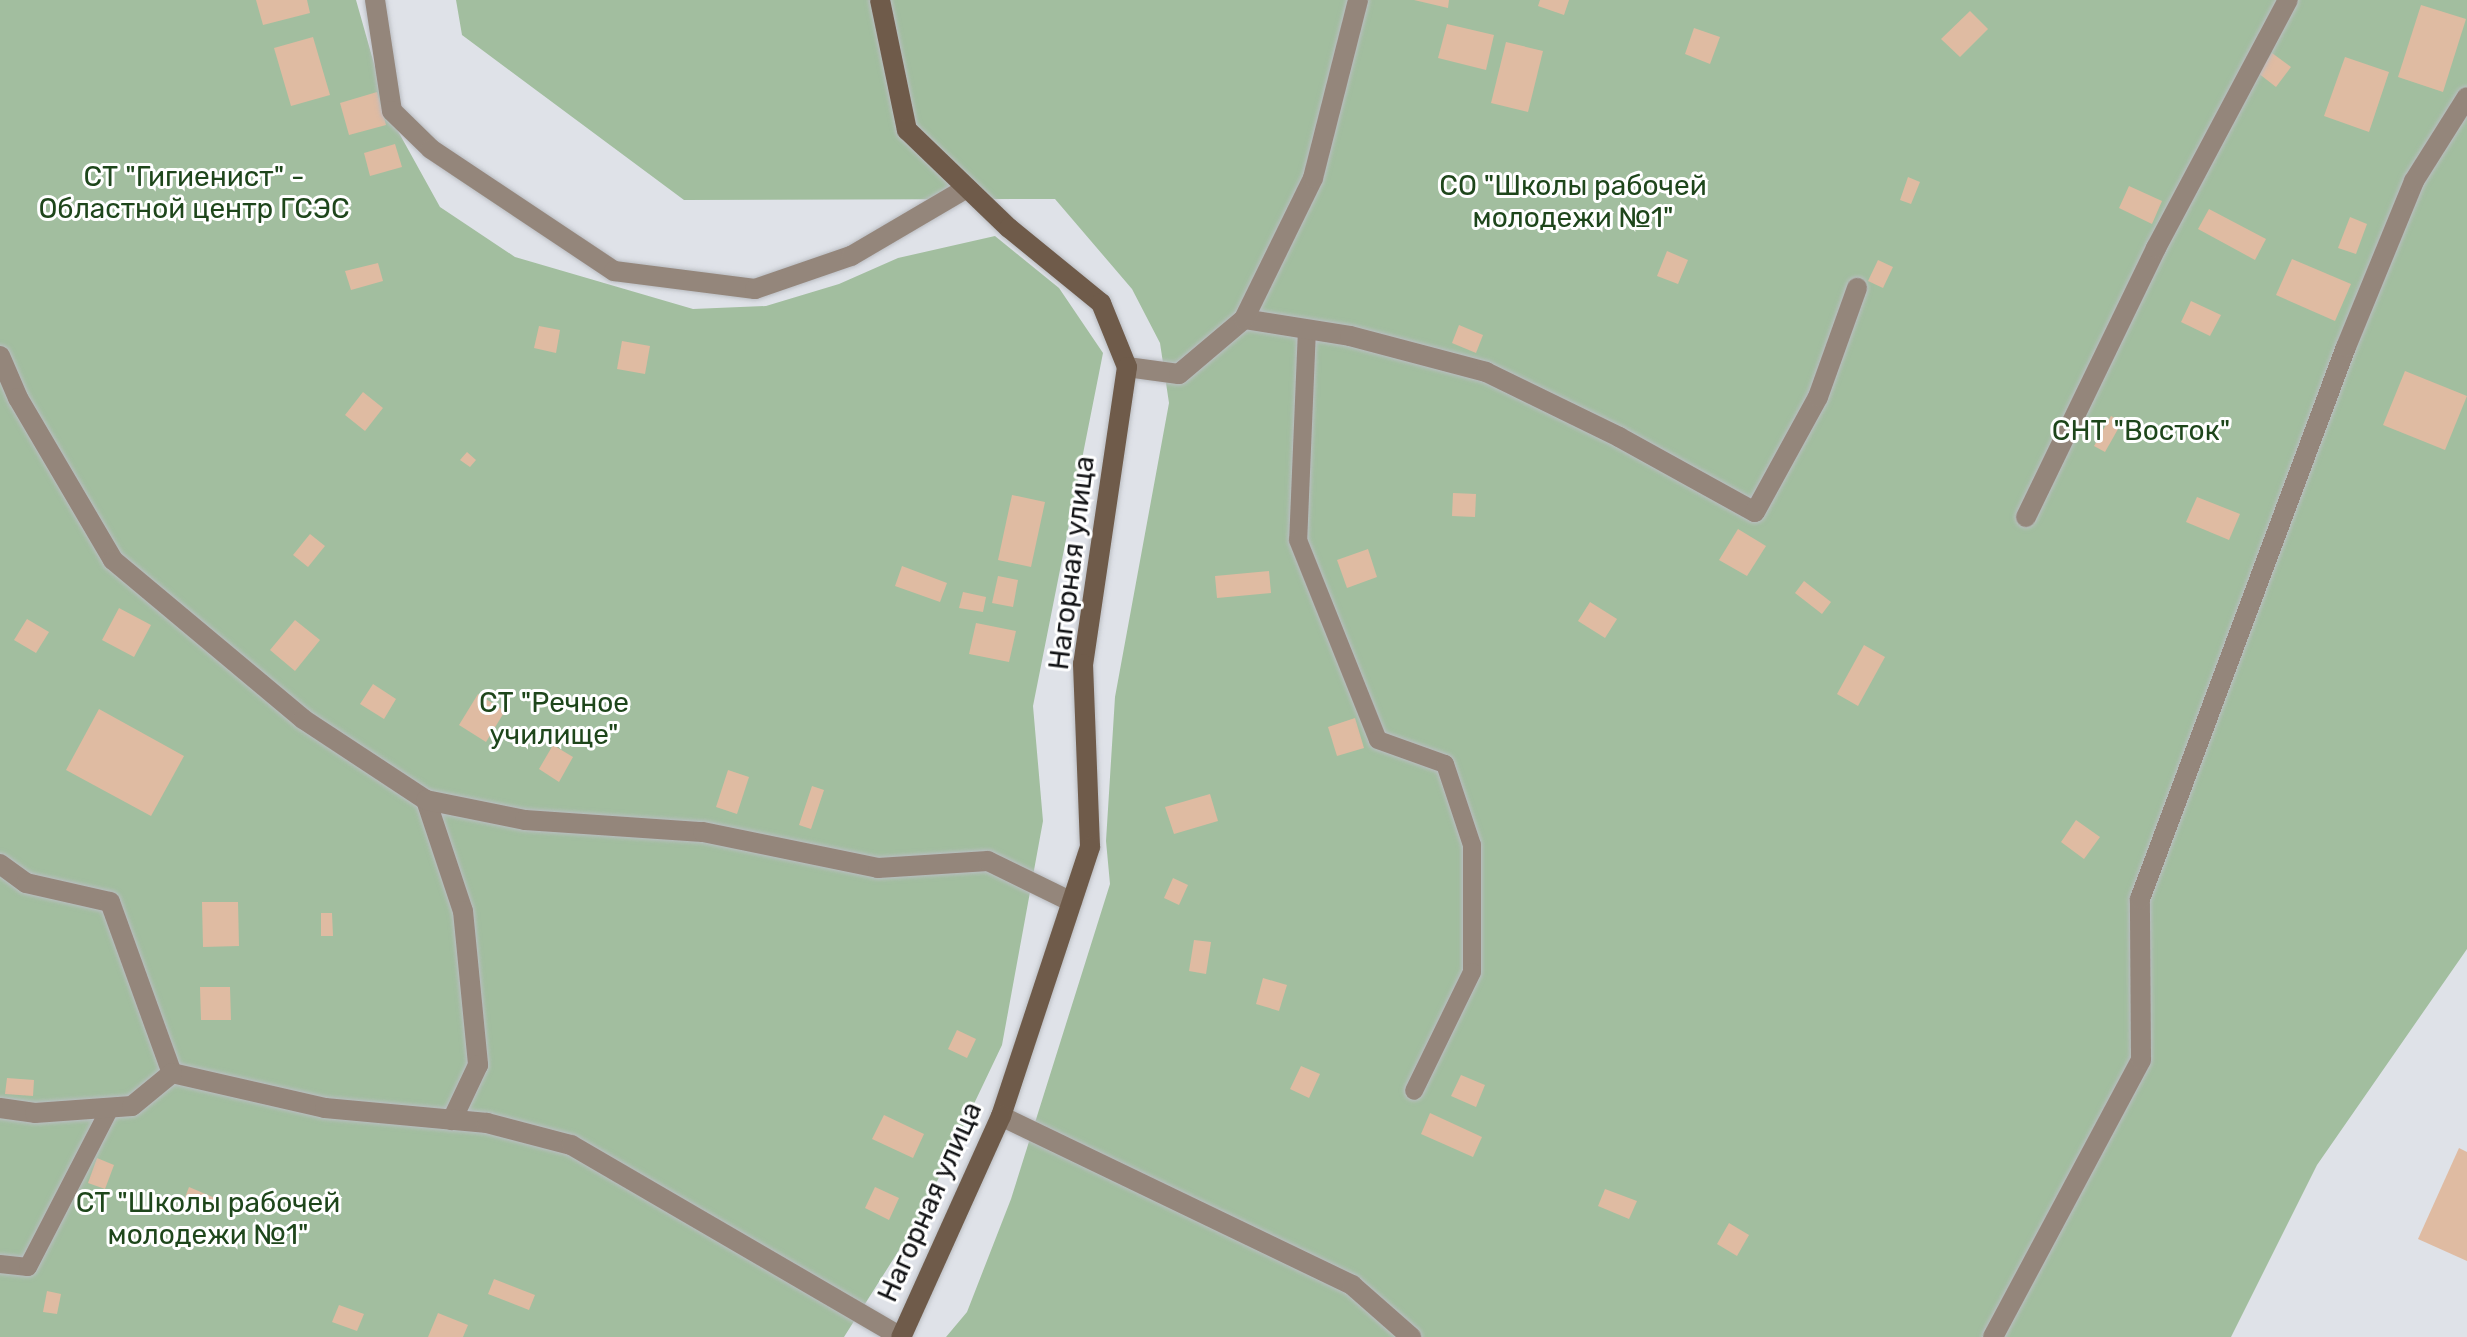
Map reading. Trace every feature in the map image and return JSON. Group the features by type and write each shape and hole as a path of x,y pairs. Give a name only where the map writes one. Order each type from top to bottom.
{"street":[{"path":"375,0 392,111 431,149 614,271 755,289 851,256 967,188"},
{"path":"880,0 907,130 967,188 1101,303 1127,367 1179,374 1244,319 1313,178 1358,0"},
{"path":"2026,517 2156,248 2288,0"},
{"path":"1993,1337 2141,1060 2140,899 2346,347 2414,181 2467,97"},
{"path":"1244,319 1307,329 1486,372 1619,437 1755,512 1818,397 1857,288"},
{"path":"0,356 18,398 113,560 303,719 426,800 525,820 703,832 878,868 988,861 1072,902"},
{"name":"Нагорная улица","path":"901,1337 1001,1116 1090,847 1083,664 1127,367"},
{"path":"426,800 463,911 478,1065 452,1120"},
{"path":"0,864 26,883 110,902 172,1073"},
{"path":"172,1073 325,1108 487,1123 571,1145 901,1337"},
{"path":"0,1108 35,1113 132,1106 172,1073"},
{"path":"1001,1116 1352,1285 1411,1337"}],"lane":[{"path":"1307,329 1298,540 1378,740 1445,764 1472,845 1472,972 1414,1091"},
{"path":"0,1264 28,1267 110,1108"}],"green space":[{"name":"СТ \"Речное училище\"","path":"0,0 356,0 388,113 440,207 515,257 693,309 766,306 839,284 898,258 995,236 1059,288 1103,353 1033,706 1043,821 1002,1045 920,1217 844,1337 0,1337"},
{"path":"456,0 2467,0 2467,949 2317,1165 2231,1337 946,1337 967,1312 1011,1199 1110,884 1106,841 1115,697 1169,403 1160,343 1132,289 1055,199 684,200 462,35"}],"building":[{"path":"256,0 307,0 310,13 263,25"},
{"path":"1414,0 1449,0 1448,8"},
{"path":"1540,0 1569,0 1564,15 1538,6"},
{"path":"2421,5 2466,19 2443,92 2398,77"},
{"path":"1970,11 1988,29 1960,57 1941,39"},
{"path":"1447,24 1494,35 1486,70 1438,58"},
{"path":"1694,28 1720,37 1710,64 1685,54"},
{"path":"313,37 330,95 291,106 274,48"},
{"path":"1506,42 1543,51 1528,112 1491,103"},
{"path":"2272,53 2291,67 2276,87 2258,73"},
{"path":"2345,57 2389,72 2369,132 2324,116"},
{"path":"377,92 386,125 349,135 340,103"},
{"path":"395,144 402,167 370,176 364,153"},
{"path":"1908,177 1920,182 1911,204 1900,200"},
{"path":"2129,186 2162,201 2152,224 2119,208"},
{"path":"2209,209 2266,239 2255,260 2198,229"},
{"path":"2350,217 2367,224 2356,254 2338,248"},
{"path":"1667,251 1688,260 1678,284 1657,276"},
{"path":"2292,259 2351,284 2335,321 2276,295"},
{"path":"1878,260 1893,267 1883,288 1868,281"},
{"path":"378,263 383,281 351,290 345,271"},
{"path":"2191,301 2221,315 2210,336 2181,322"},
{"path":"1459,325 1483,335 1476,353 1452,343"},
{"path":"539,326 560,330 556,353 534,348"},
{"path":"622,341 650,346 645,374 617,369"},
{"path":"2405,371 2467,396 2445,450 2383,425"},
{"path":"363,392 383,408 365,431 345,415"},
{"path":"2111,416 2122,422 2105,452 2094,446"},
{"path":"467,452 476,460 470,467 460,460"},
{"path":"1453,493 1476,494 1475,517 1452,516"},
{"path":"1012,495 1045,502 1031,567 998,560"},
{"path":"2197,497 2240,514 2229,540 2186,522"},
{"path":"1738,529 1766,546 1747,576 1719,560"},
{"path":"310,534 325,546 308,567 293,555"},
{"path":"1368,549 1377,577 1347,588 1337,560"},
{"path":"902,566 947,583 940,602 895,586"},
{"path":"1269,571 1271,593 1217,598 1215,576"},
{"path":"998,576 1018,580 1013,607 992,603"},
{"path":"1804,581 1831,602 1822,614 1795,593"},
{"path":"963,592 986,597 983,612 959,608"},
{"path":"1590,602 1617,619 1605,638 1578,621"},
{"path":"119,608 151,625 134,657 102,640"},
{"path":"27,619 49,632 36,653 14,640"},
{"path":"295,620 320,640 295,671 270,650"},
{"path":"976,623 1016,631 1009,662 969,654"},
{"path":"1864,645 1885,657 1858,706 1837,694"},
{"path":"373,684 396,699 384,719 360,704"},
{"path":"478,694 505,711 486,742 459,725"},
{"path":"99,709 184,756 151,816 66,770"},
{"path":"1355,718 1364,748 1337,756 1328,727"},
{"path":"553,745 573,757 559,782 539,769"},
{"path":"728,770 749,777 737,814 716,807"},
{"path":"812,786 824,790 811,829 799,825"},
{"path":"1210,794 1218,821 1174,834 1165,807"},
{"path":"2076,820 2100,837 2084,859 2061,842"},
{"path":"1173,878 1188,885 1179,905 1164,898"},
{"path":"202,902 238,902 239,946 203,947"},
{"path":"321,913 332,913 333,936 321,936"},
{"path":"1194,940 1211,942 1206,974 1189,971"},
{"path":"1263,978 1287,985 1279,1011 1256,1004"},
{"path":"200,987 230,987 231,1020 201,1020"},
{"path":"957,1030 976,1039 967,1058 948,1049"},
{"path":"1301,1066 1320,1074 1309,1098 1290,1089"},
{"path":"1461,1075 1485,1085 1476,1107 1451,1096"},
{"path":"7,1078 34,1080 33,1096 5,1094"},
{"path":"1430,1113 1482,1137 1473,1157 1421,1134"},
{"path":"884,1115 924,1134 913,1158 872,1139"},
{"path":"2459,1148 2467,1152 2467,1261 2418,1239"},
{"path":"97,1158 114,1165 105,1189 88,1183"},
{"path":"189,1187 215,1198 209,1213 183,1203"},
{"path":"875,1187 899,1198 889,1220 865,1208"},
{"path":"1605,1189 1637,1201 1629,1219 1598,1206"},
{"path":"1729,1223 1749,1235 1737,1256 1717,1244"},
{"path":"494,1279 535,1295 529,1310 488,1294"},
{"path":"47,1291 61,1294 57,1314 43,1312"},
{"path":"339,1305 364,1314 357,1331 332,1322"},
{"path":"438,1313 468,1325 463,1337 428,1337"}],"park label":[{"name":"СТ \"Гигиенист\" - Областной центр ГСЭС","path":"194,193"},
{"name":"СО \"Школы рабочей молодежи №1\"","path":"1573,202"},
{"name":"СНТ \"Восток\"","path":"2141,431"},
{"name":"СТ \"Школы рабочей молодежи №1\"","path":"208,1219"}]}
